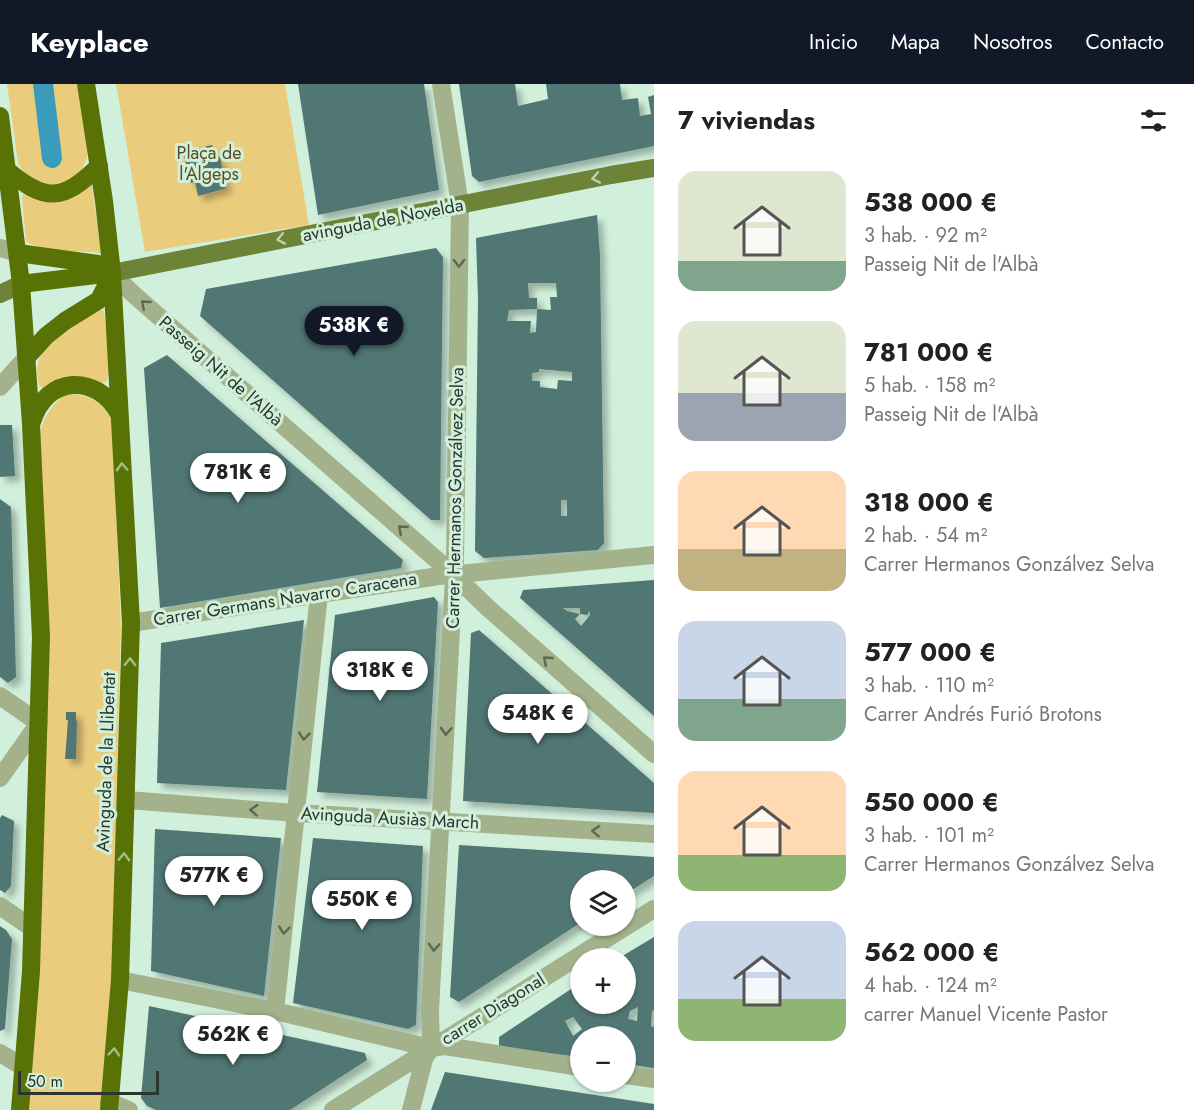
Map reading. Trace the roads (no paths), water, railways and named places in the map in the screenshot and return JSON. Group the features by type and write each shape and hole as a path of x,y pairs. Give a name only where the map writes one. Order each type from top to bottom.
{"highway":[{"name":"Avinguda de la Llibertat","path":"86,84 112,273 131,623 120,980 109,1106"},
{"path":"0,116 18,254 27,357 41,637 32,928 20,1110"},
{"path":"7,170 37,192 52,194 65,192 78,185 99,166"},
{"path":"18,254 98,264 112,273"},
{"path":"21,284 112,273"},
{"path":"27,357 46,336 99,300 112,273"},
{"path":"31,424 34,412 50,393 61,387 73,385 85,385 96,389 114,404 119,414"}],"main road":[{"name":"avinguda de Novelda","path":"112,273 654,168"},
{"path":"0,294 21,284"}],"street":[{"name":"Carrer Hermanos Gonzálvez Selva","path":"411,1110 424,1059 431,1048 430,1010 454,575 460,205 441,84"},
{"path":"0,248 18,254"},
{"name":"Passeig Nit de l'Albà","path":"112,273 654,754"},
{"path":"0,387 27,357"},
{"name":"Carrer Germans Navarro Caracena","path":"131,623 454,575 654,555"},
{"path":"275,1011 320,594"},
{"path":"0,696 39,723 0,778"},
{"name":"Avinguda Ausiàs March","path":"126,800 296,813 654,834"},
{"path":"0,906 32,928"},
{"name":"carrer Diagonal","path":"333,1110 654,909"},
{"path":"120,980 275,1011 431,1048 444,1046 570,1065"},
{"path":"0,1053 24,1067"},
{"path":"636,1076 654,1079"},
{"path":"109,1106 129,1110"}],"waterway":[{"path":"43,84 52,158"}],"park label":[{"name":"Plaça de l'Algeps","path":"209,163"}]}
